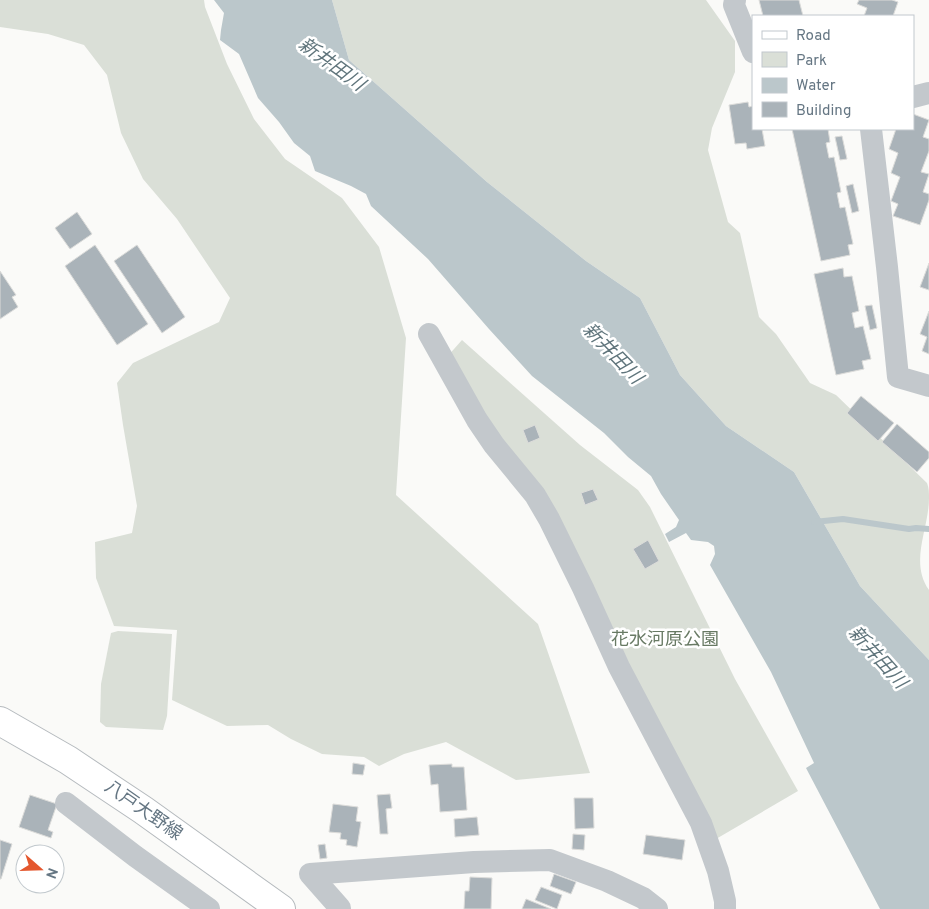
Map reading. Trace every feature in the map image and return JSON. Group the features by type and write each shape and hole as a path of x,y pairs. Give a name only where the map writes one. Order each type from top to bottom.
{"main road":[{"name":"八戸大野線","path":"0,721 76,765 143,810 281,909"}],"street":[{"path":"735,0 734,5 752,50"},
{"path":"914,97 929,93"},
{"path":"871,130 898,377 929,386"},
{"path":"429,334 477,420 494,445 535,495 549,520 619,667 701,823 718,870 725,909"},
{"path":"66,803 209,909"},
{"path":"339,909 310,874 474,862 550,860 607,881 643,898 657,909"}],"green space":[{"path":"0,0 204,0 227,64 254,119 285,159 342,198 379,247 406,338 396,495 538,624 590,773 516,780 446,742 404,754 379,766 364,757 322,754 268,725 227,726 172,700 177,630 114,626 96,578 95,542 132,533 137,506 117,383 133,363 219,322 230,298 177,219 143,179 121,133 107,75 84,45 48,34 0,27"},
{"path":"332,0 706,0 735,41 735,72 712,128 708,150 728,222 740,233 759,317 776,334 810,383 836,395 928,485 928,510 920,557 923,579 929,590 929,660 860,586 794,472 726,426 680,375 640,298 586,261 487,182 349,60"},
{"name":"花水河原公園","path":"462,340 580,445 638,490 650,507 735,679 798,791 716,839 497,436 446,358"},
{"path":"118,631 172,634 167,716 163,730 106,727 100,722 101,684 111,633"}],"water":[{"name":"新井田川","path":"214,0 332,0 349,60 487,182 586,261 640,298 680,375 726,426 794,472 860,586 929,660 929,909 880,909 806,768 814,763 771,672 710,565 715,554 714,546 708,542 691,540 686,533 669,542 665,534 676,527 679,520 651,476 628,457 604,433 532,376 428,259 371,206 366,194 315,171 310,156 294,143 258,98 239,54 220,40 224,13"}],"building":[{"path":"759,0 799,0 803,15 763,15"},
{"path":"859,0 892,0 898,2 893,15 864,15 867,8 857,4"},
{"path":"748,102 749,107 752,106 752,130 762,130 765,146 747,149 746,143 735,144 729,105"},
{"path":"914,114 929,120 923,137 929,139 929,151 921,172 929,174 923,192 929,194 929,200 920,225 893,216 898,204 891,201 900,177 891,173 898,153 889,149 896,130 914,130"},
{"path":"792,130 828,130 830,142 826,143 829,158 834,157 841,192 837,193 840,208 845,207 853,244 848,245 850,255 821,261"},
{"path":"842,136 847,159 840,160 835,137"},
{"path":"853,184 859,211 852,213 846,186"},
{"path":"77,212 92,234 70,249 55,228"},
{"path":"95,245 148,324 117,345 65,266"},
{"path":"137,245 185,317 162,333 114,261"},
{"path":"929,263 929,290 920,287"},
{"path":"843,268 844,277 852,276 859,311 852,313 855,328 863,326 871,359 862,361 864,369 836,375 814,274"},
{"path":"0,271 16,295 12,297 18,307 0,319"},
{"path":"872,305 877,328 870,330 865,306"},
{"path":"929,311 929,354 922,351 927,337 920,334"},
{"path":"861,396 894,423 878,441 847,413"},
{"path":"897,424 929,452 929,458 917,472 882,442"},
{"path":"535,425 540,438 528,443 523,430"},
{"path":"593,489 598,500 585,505 581,493"},
{"path":"648,540 659,561 645,569 633,549"},
{"path":"353,763 365,765 363,775 352,774"},
{"path":"452,764 452,767 464,767 467,810 440,812 438,784 431,785 429,765"},
{"path":"390,794 392,808 386,809 388,834 380,834 377,795"},
{"path":"30,795 57,804 48,830 53,832 51,838 19,827"},
{"path":"574,798 593,798 594,828 575,829"},
{"path":"333,804 358,807 356,821 361,822 357,847 346,845 347,840 340,839 341,833 329,832"},
{"path":"477,817 479,835 455,837 454,819"},
{"path":"573,834 585,835 584,850 572,849"},
{"path":"646,835 685,840 682,860 643,854"},
{"path":"0,840 12,844 1,879 0,879"},
{"path":"325,844 327,858 320,859 318,845"},
{"path":"554,874 576,882 571,894 550,886"},
{"path":"470,877 492,878 491,909 464,909 465,891 469,891"},
{"path":"541,887 562,895 557,909 535,900"},
{"path":"526,899 551,909 522,909"}],"waterway":[{"path":"814,522 843,519 909,529 929,529"}]}
